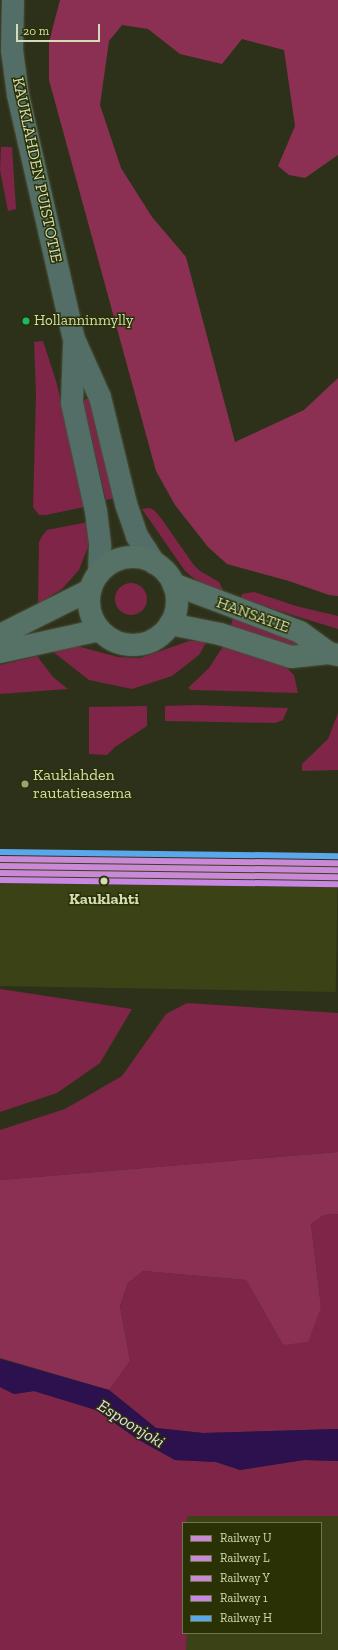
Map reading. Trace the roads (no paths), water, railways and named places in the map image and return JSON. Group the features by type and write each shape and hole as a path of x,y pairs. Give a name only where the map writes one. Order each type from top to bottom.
{"main road":[{"path":"0,635 94,582 123,558 144,559 155,564 164,571 173,584 176,606 170,624 157,638 136,645 121,644 99,630 89,606 94,582"},
{"name":"HANSATIE","path":"173,584 300,632 334,654"},
{"name":"HANSATIE","path":"170,624 220,634 291,657 334,654"},
{"path":"0,652 99,630"}],"street":[{"name":"KAUKLAHDEN PUISTOTIE","path":"13,0 12,50 18,94 74,340 100,397 126,504 137,536 155,564"},
{"name":"KAUKLAHDEN PUISTOTIE","path":"74,340 72,403 96,511 100,546 94,582"}],"water":[{"name":"Espoonjoki","path":"0,1359 109,1390 156,1428 203,1433 338,1429 338,1461 304,1460 240,1470 216,1462 175,1460 139,1440 96,1410 34,1391 14,1394 0,1387"}],"rail line":[{"name":"H","path":"0,852 338,856"},
{"name":"Y","path":"0,859 338,863"},
{"name":"U","path":"0,866 338,870"},
{"name":"L","path":"0,873 338,877"},
{"name":"1","path":"0,880 338,884"}],"place":[{"name":"Hollanninmylly","path":"26,321"},
{"name":"Kauklahden rautatieasema","path":"25,784"},
{"name":"Kauklahti","path":"104,881"}]}
